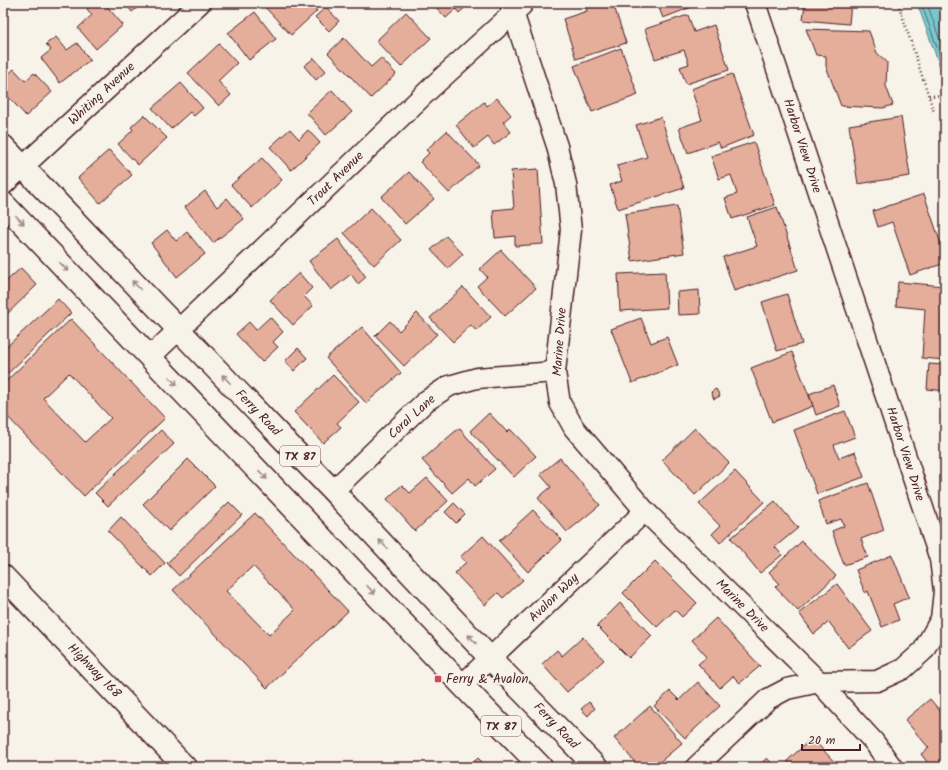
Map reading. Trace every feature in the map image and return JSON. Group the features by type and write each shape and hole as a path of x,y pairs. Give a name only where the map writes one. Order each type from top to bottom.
{"main road":[{"name":"Ferry Road","path":"3,146 333,491 490,658 596,767"},
{"name":"TX 87","path":"3,202 541,767"},
{"name":"Highway 168","path":"3,576 186,767"}],"street":[{"name":"Whiting Avenue","path":"3,185 200,3"},
{"name":"Harbor View Drive","path":"696,767 768,699 787,688 819,682 877,681 903,669 924,651 941,619 944,591 940,559 755,3"},
{"name":"Marine Drive","path":"516,6 557,146 566,191 571,230 555,372 560,403 574,428 645,511 819,682 874,742 892,767"},
{"name":"Trout Avenue","path":"150,357 516,6"},
{"name":"Coral Lane","path":"333,491 426,401 449,386 477,378 555,372"},
{"name":"Avalon Way","path":"462,685 645,511"}],"path":[{"path":"898,3 934,112"},
{"path":"929,96 945,96"}],"water":[{"path":"917,3 945,3 945,81"}],"building":[{"path":"93,3 104,3 123,25 96,49 78,28 92,15 87,9"},
{"path":"125,3 143,3 132,12"},
{"path":"310,3 317,11 291,35 262,4"},
{"path":"432,3 470,3 459,13 456,9 446,18"},
{"path":"585,3 613,3 626,43 576,59 563,19 587,11"},
{"path":"657,3 702,3 663,18"},
{"path":"805,3 851,3 849,24 803,20"},
{"path":"326,7 339,21 329,31 315,17"},
{"path":"255,12 276,39 249,60 228,33"},
{"path":"406,12 431,38 401,67 376,41"},
{"path":"688,15 694,32 714,25 729,70 686,84 680,67 689,64 684,50 655,59 645,29"},
{"path":"806,29 869,31 877,53 887,62 886,86 893,105 883,108 841,106 826,66 826,56 816,55"},
{"path":"56,37 67,50 77,43 90,60 60,83 41,58 51,50 46,44"},
{"path":"344,38 371,67 381,58 396,74 371,98 328,53"},
{"path":"219,44 237,63 218,81 231,95 219,106 188,73"},
{"path":"621,48 638,95 592,112 574,66"},
{"path":"314,58 326,71 316,80 304,66"},
{"path":"14,69 25,81 34,73 52,92 26,116 3,91 3,79"},
{"path":"732,74 754,135 721,148 718,142 688,153 679,128 702,120 691,89"},
{"path":"181,83 203,108 194,116 190,112 171,129 152,108"},
{"path":"332,90 352,112 326,135 307,113"},
{"path":"497,98 511,115 503,122 511,132 494,145 488,137 474,148 456,125 484,102 487,106"},
{"path":"144,115 167,138 138,165 118,144 133,130 131,127"},
{"path":"661,117 684,188 618,209 610,185 622,181 617,166 647,157 636,125"},
{"path":"901,117 910,176 858,184 849,125"},
{"path":"290,129 299,139 308,130 320,143 291,170 270,147"},
{"path":"447,131 479,165 449,193 420,162 429,153 426,150"},
{"path":"754,142 775,205 732,219 725,198 737,194 731,175 719,179 711,156"},
{"path":"109,150 132,175 100,203 78,178"},
{"path":"262,158 282,180 252,208 231,185"},
{"path":"538,169 543,244 515,246 515,236 495,238 493,210 514,208 511,171"},
{"path":"409,172 434,199 405,224 381,197"},
{"path":"205,191 217,207 227,198 244,219 213,243 185,207"},
{"path":"924,194 945,256 945,263 910,275 892,222 878,227 873,211"},
{"path":"677,206 684,253 632,261 625,214"},
{"path":"777,207 798,270 734,291 723,257 757,246 747,217"},
{"path":"371,208 401,240 374,265 344,233"},
{"path":"167,230 176,241 187,232 205,254 177,277 151,243"},
{"path":"446,236 463,254 448,268 431,250"},
{"path":"338,239 366,277 358,284 351,274 331,290 309,261"},
{"path":"501,250 536,288 505,316 477,286 487,277 480,269"},
{"path":"21,268 37,285 3,318 3,284"},
{"path":"665,272 667,308 620,311 618,274"},
{"path":"299,273 312,288 304,296 313,306 293,325 270,300"},
{"path":"898,282 945,286 945,360 922,358 925,309 896,306"},
{"path":"463,287 491,317 476,331 471,325 453,342 430,318"},
{"path":"699,290 700,314 678,315 677,292"},
{"path":"787,294 802,344 777,351 762,302"},
{"path":"58,299 71,313 3,378 3,350"},
{"path":"417,313 437,334 404,366 375,336 390,321 399,331"},
{"path":"270,317 283,332 273,342 278,347 262,362 236,334 249,322 256,330"},
{"path":"641,318 651,343 667,337 678,365 632,383 611,329"},
{"path":"71,319 165,418 84,496 3,412 3,384","holes":["69,373 111,418 85,442 43,398"]},
{"path":"362,327 401,373 366,403 326,358"},
{"path":"298,348 307,358 294,371 285,361"},
{"path":"792,352 813,406 772,422 751,368"},
{"path":"929,364 945,365 945,391 927,389"},
{"path":"333,375 359,402 337,423 341,427 323,443 294,412"},
{"path":"833,385 840,406 816,415 809,394"},
{"path":"716,389 720,396 714,399 711,392"},
{"path":"945,391 945,436 942,436"},
{"path":"845,411 855,437 834,445 839,458 855,452 864,477 817,494 794,430"},
{"path":"489,413 507,432 510,429 536,456 514,477 470,431"},
{"path":"459,428 495,469 475,486 469,478 452,493 422,460"},
{"path":"695,428 729,463 695,495 662,460"},
{"path":"161,430 174,444 108,506 95,493"},
{"path":"560,458 600,505 567,532 538,498 551,487 540,474"},
{"path":"188,459 215,486 169,531 143,504"},
{"path":"735,471 764,502 720,543 712,534 720,526 699,504"},
{"path":"427,478 448,501 415,531 387,499 402,485 410,493"},
{"path":"868,483 884,530 861,539 868,557 844,565 832,531 844,526 841,519 826,524 818,501"},
{"path":"775,501 798,528 775,547 782,555 760,573 731,538"},
{"path":"229,502 242,515 179,576 167,563"},
{"path":"454,503 465,514 456,523 445,512"},
{"path":"533,510 562,540 528,572 499,541"},
{"path":"255,513 348,611 267,688 173,590","holes":["253,566 295,610 269,635 226,591"]},
{"path":"121,517 165,563 152,576 108,531"},
{"path":"483,536 523,580 503,598 498,593 485,605 455,573 466,562 460,557"},
{"path":"802,541 836,576 798,611 775,587 779,583 769,572"},
{"path":"892,555 909,597 893,604 899,620 882,627 868,591 865,593 856,570"},
{"path":"655,561 697,603 682,617 675,610 657,627 623,593"},
{"path":"837,584 872,631 848,648 829,622 814,634 799,613"},
{"path":"620,603 652,636 629,658 597,626"},
{"path":"716,618 760,666 740,683 733,676 720,688 698,664 707,657 692,640"},
{"path":"583,637 604,660 567,692 542,664 557,650 562,656"},
{"path":"698,682 720,706 685,738 654,706 670,691 679,700"},
{"path":"930,699 945,717 945,767 931,767 921,754 929,748 905,720"},
{"path":"589,702 595,708 588,716 581,709"},
{"path":"650,706 682,743 654,767 639,767 614,738"},
{"path":"812,738 839,767 793,767 787,761"},
{"path":"478,758 487,767 468,767"},
{"path":"767,758 775,767 757,767"}],"place":[{"name":"Ferry & Avalon","path":"438,679"}]}
